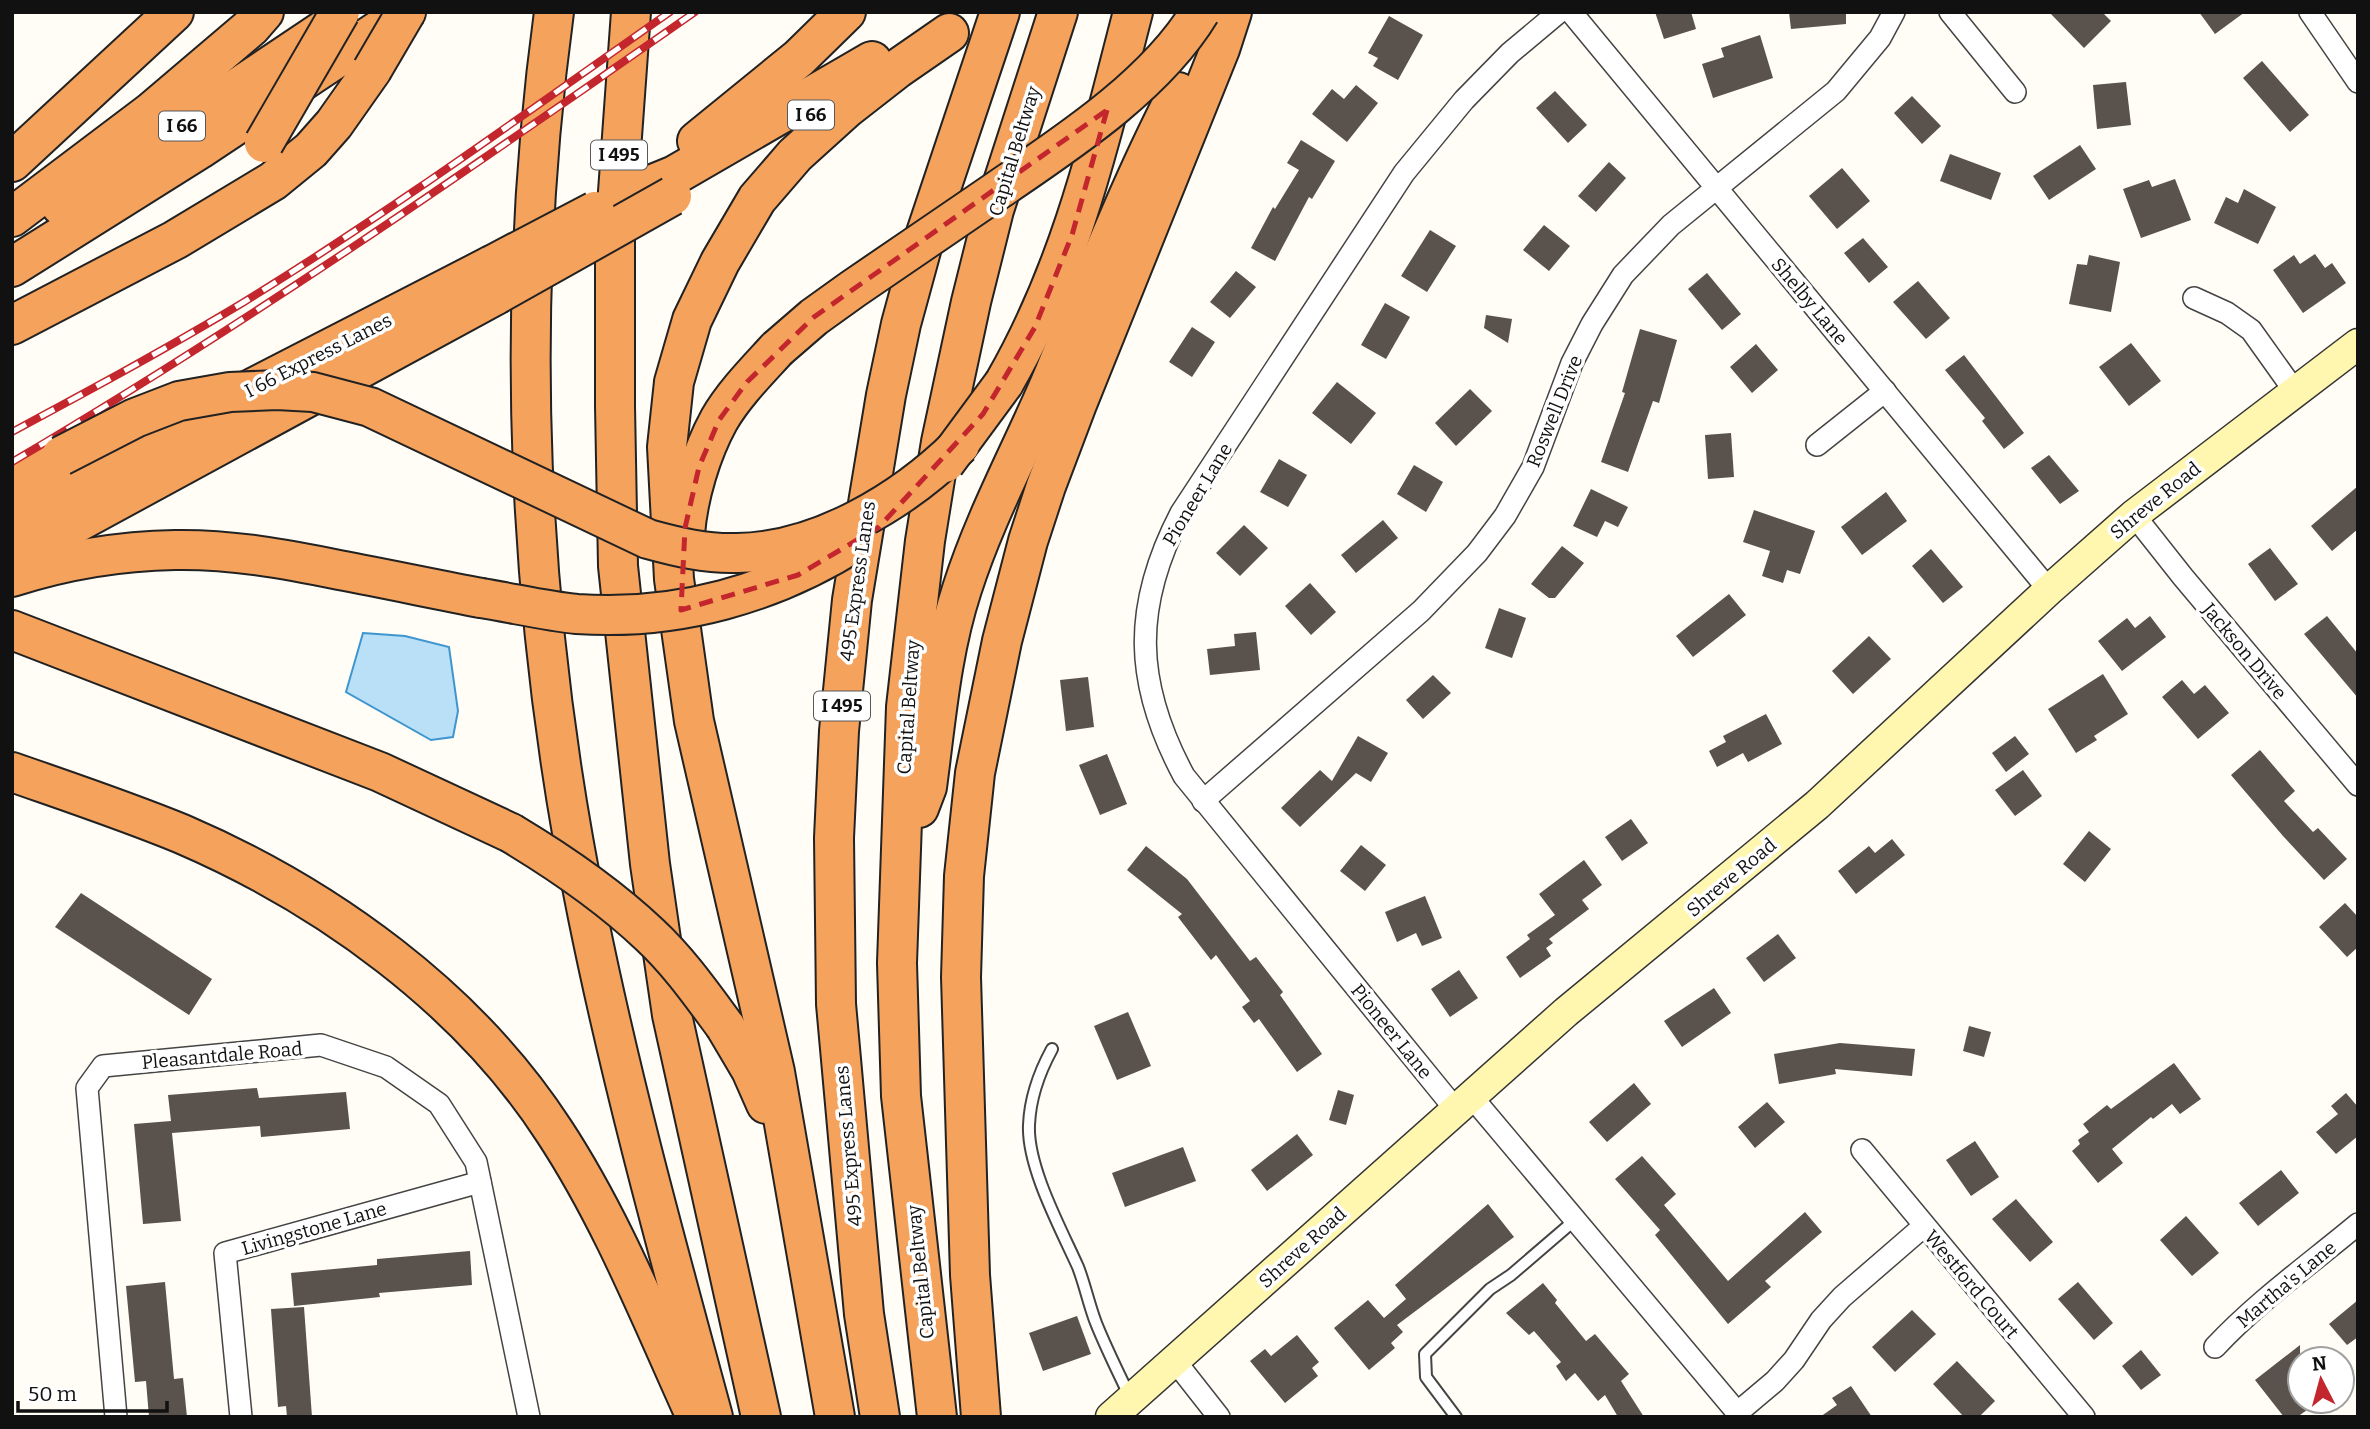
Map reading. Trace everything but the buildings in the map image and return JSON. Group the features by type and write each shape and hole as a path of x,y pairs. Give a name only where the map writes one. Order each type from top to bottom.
{"highway":[{"path":"12,162 174,12"},
{"path":"12,216 151,112 251,27 264,12"},
{"path":"121,269 174,235 214,204 239,179 264,143 340,12"},
{"name":"I 66","path":"12,238 350,12"},
{"path":"12,325 227,210 284,173 311,150 334,124 372,70 406,12"},
{"path":"12,267 200,149 406,12"},
{"path":"554,12 539,135 530,338 532,483 545,637 558,742 587,914 644,1158 713,1417"},
{"name":"I 495","path":"631,12 615,233 614,406 618,566 650,864 672,1016 761,1417"},
{"path":"626,78 639,12"},
{"path":"673,177 846,12"},
{"name":"495 Express Lanes","path":"880,1417 864,1314 836,1004 834,838 839,731 852,600 886,395 901,324 925,236 1000,12"},
{"name":"Capital Beltway","path":"937,1417 901,1096 897,963 906,707 915,610 941,442 971,302 994,210 1058,12"},
{"path":"12,577 85,558 128,552 219,551 306,564 481,598 574,613 612,615 660,613 704,606 750,593 797,575 879,527 905,505 960,445 1004,383 1035,327 1072,235 1133,12"},
{"path":"1115,226 1179,12"},
{"path":"681,637 685,528 699,467 719,420 747,382 777,349 814,317 1089,126 1140,83 1178,43 1200,12"},
{"path":"899,862 927,788 945,653 962,590 986,523 1048,387 1150,146 1185,79 1231,12"},
{"path":"981,1417 970,1275 962,1050 961,929 968,826 975,773 1013,595 1046,486 1220,49 1231,12"},
{"path":"835,1417 775,1072 694,721 674,579 667,447 674,382 692,320 720,262 757,199 795,155 847,107 958,18"},
{"name":"I 66","path":"12,558 673,177 958,18"},
{"name":"I 66 Express Lanes","path":"12,518 247,391 494,280 626,195 673,177"},
{"path":"12,486 61,456 144,414 179,401 230,392 313,392 370,407 648,538 713,553 739,553 766,551 846,525 920,481 960,445"},
{"path":"12,630 380,772 511,833 607,897 652,936 691,979 751,1070 768,1108 783,1153 805,1237"},
{"path":"12,772 184,835 277,883 379,948 429,987 512,1073 554,1130 588,1189 631,1274 695,1417"}],"main road":[{"name":"Shreve Road","path":"1121,1408 1566,1012 1817,806 2049,590 2134,516 2358,344"}],"street":[{"name":"Pioneer Lane","path":"1559,12 1510,53 1464,100 1404,173 1181,513 1154,576 1147,609 1145,644 1148,679 1155,713 1167,745 1184,776 1203,801 1464,1103 1576,1220 1739,1415"},
{"name":"Shelby Lane","path":"1571,12 2049,590"},
{"name":"Roswell Drive","path":"1203,801 1421,611 1477,553 1505,516 1533,467 1572,363 1592,324 1623,275 1671,225 1836,91 1880,38 1894,12"},
{"path":"1950,12 2015,92"},
{"path":"2310,12 2358,82"},
{"path":"2194,298 2227,313 2251,330 2296,393"},
{"path":"1817,446 1885,391"},
{"name":"Jackson Drive","path":"2134,516 2358,785"},
{"name":"Pleasantdale Road","path":"116,1417 87,1088 103,1066 321,1045 386,1068 439,1104 476,1162 529,1417"},
{"name":"Westford Court","path":"1862,1150 2084,1417"},
{"name":"Livingstone Lane","path":"241,1417 225,1253 480,1182"},
{"name":"Martha's Lane","path":"2215,1347 2268,1296 2358,1224"},
{"path":"1739,1415 1794,1360 1821,1320 1842,1297 1924,1226"},
{"path":"1175,1361 1219,1417"}],"lane":[{"path":"1052,1049 1043,1066 1031,1108 1028,1127 1033,1157 1055,1217 1079,1270 1121,1408"},
{"path":"1456,1417 1426,1377 1425,1354 1490,1289 1511,1275 1576,1220"}],"highlighted area":[{"path":"1107,110 1072,235 1035,327 983,414 879,527 798,575 681,610 685,528 699,467 719,420 747,382 814,317"}],"water":[{"path":"363,633 405,636 449,647 458,711 453,737 431,740 346,692"}],"railway":[{"path":"12,432 187,336 298,268 459,160 670,12"},
{"path":"12,462 272,300 442,187 695,12"}]}
